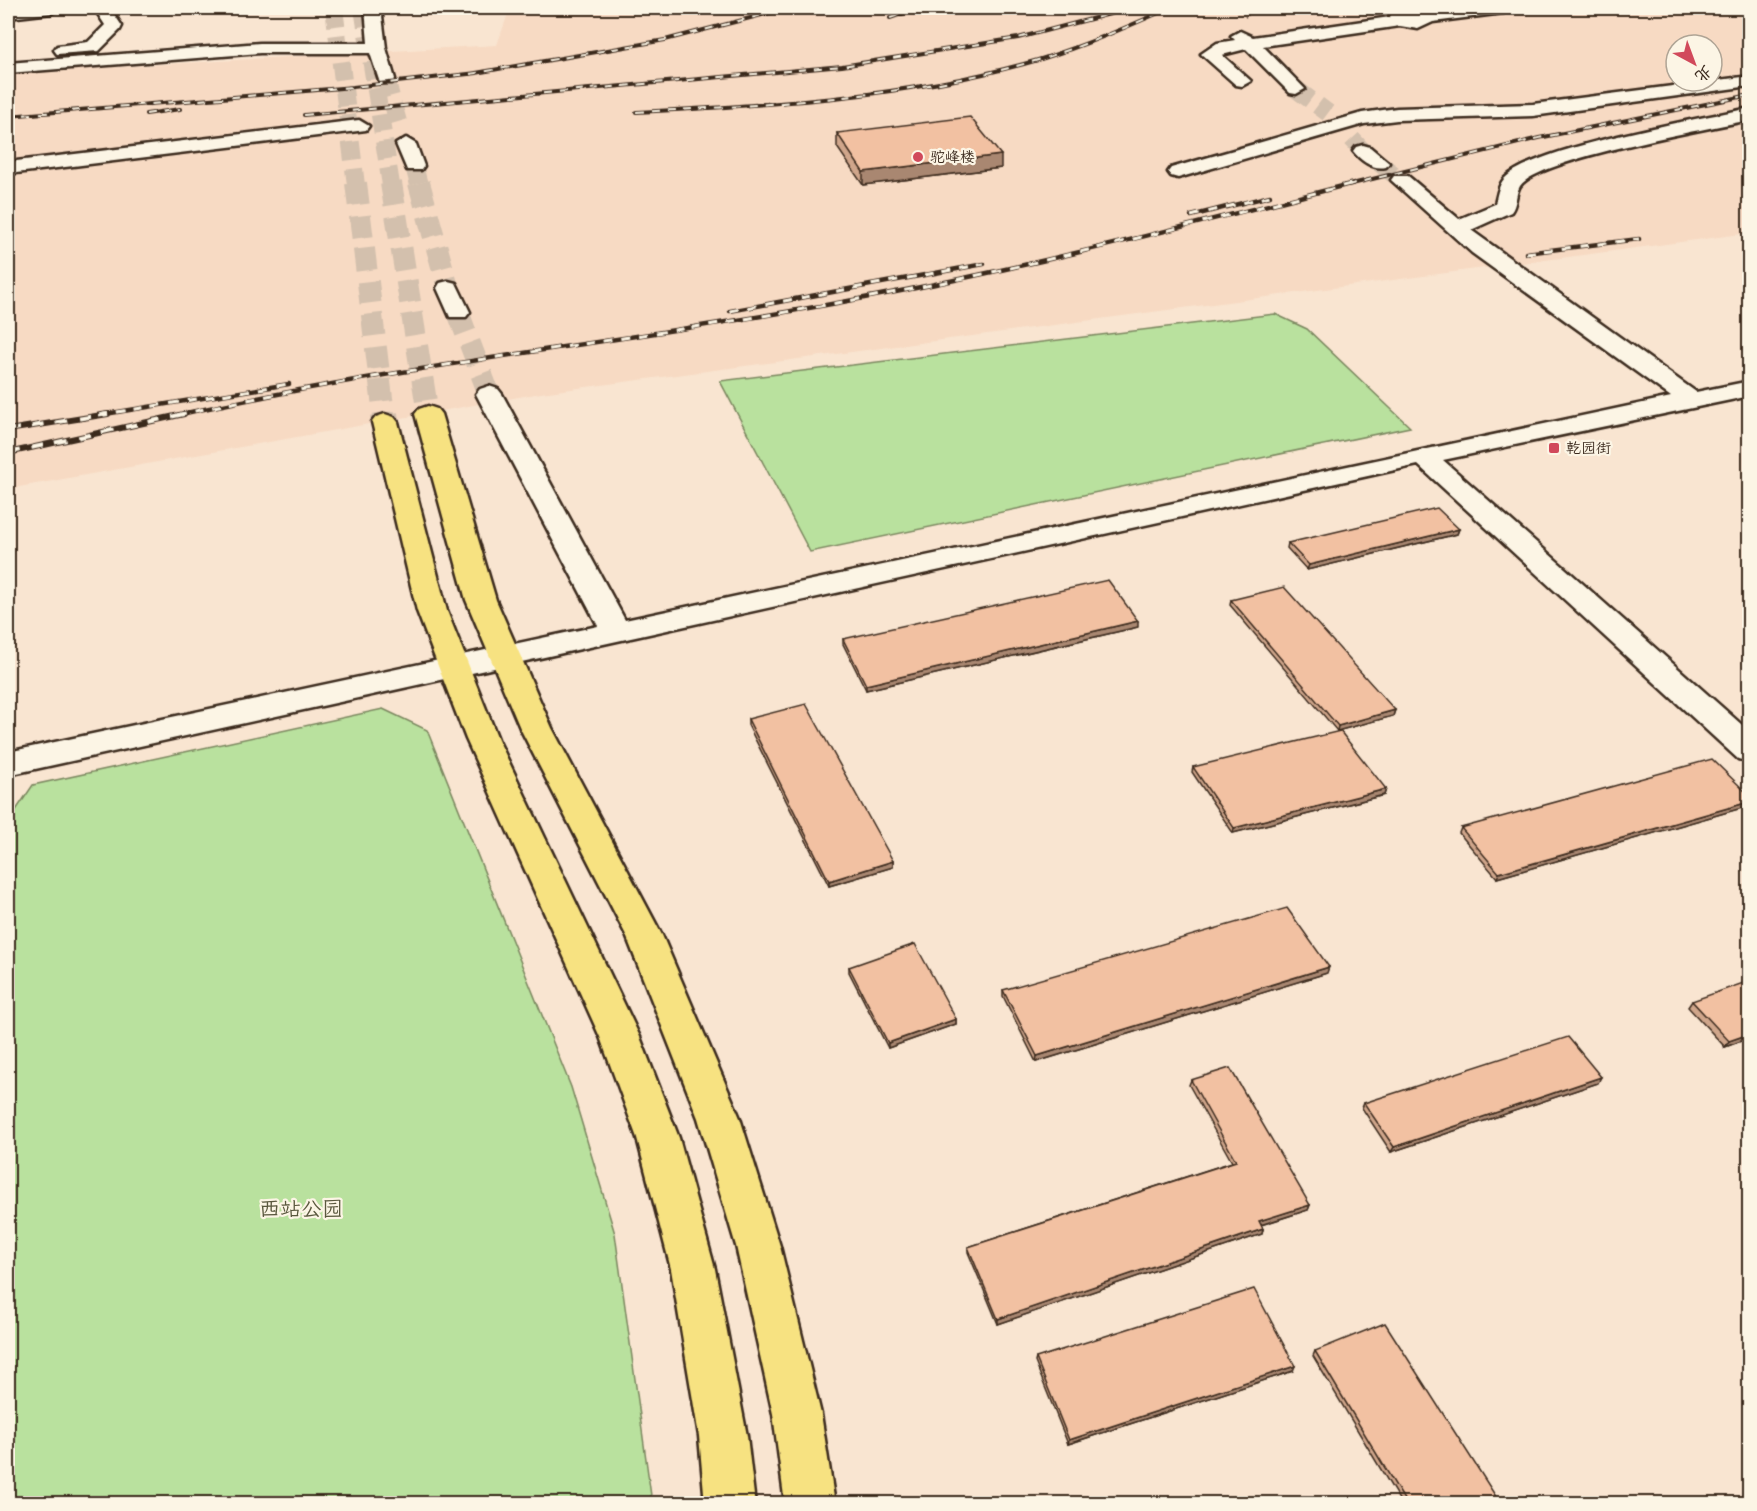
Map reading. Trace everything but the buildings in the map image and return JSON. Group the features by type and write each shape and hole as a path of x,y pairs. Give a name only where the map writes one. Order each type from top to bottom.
{"main road":[{"path":"428,414 481,600 536,728 644,935 720,1118 758,1246 797,1414 810,1503"},
{"path":"385,422 432,611 482,740 620,1036 658,1138 693,1269 723,1436 730,1503"}],"street":[{"path":"8,13 52,8"},
{"path":"8,54 93,47 114,26 102,8"},
{"path":"373,8 376,48 386,79"},
{"path":"1242,81 1210,54 1222,47 1245,40 1400,14 1418,24 1425,23 1424,18 1504,8"},
{"path":"1245,40 1296,89"},
{"path":"8,68 260,48 376,48"},
{"path":"1178,172 1353,138 1362,119 1397,114 1533,111 1749,81"},
{"path":"1457,228 1504,208 1512,182 1535,168 1584,152 1749,114"},
{"path":"8,168 359,126"},
{"path":"406,144 414,166"},
{"path":"1401,180 1480,248 1693,401"},
{"path":"448,288 458,312"},
{"path":"8,764 1423,456 1749,388"},
{"path":"489,394 617,633"},
{"path":"1423,456 1749,751"}],"shaded area":[{"path":"510,8 1749,8 1749,233 541,393 8,489 8,73 497,45"}],"green space":[{"path":"1275,314 1307,329 1410,427 810,552 720,381"},
{"name":"西站公园","path":"383,709 427,730 571,1087 615,1234 652,1503 8,1503 8,822 33,785"}],"tunnel":[{"path":"334,8 356,185"},
{"path":"363,8 391,185"},
{"path":"386,79 398,122"},
{"path":"1296,89 1328,113"},
{"path":"1352,139 1363,151"},
{"path":"1379,163 1401,180"},
{"path":"414,166 419,185"},
{"path":"356,183 384,415"},
{"path":"391,183 428,414"},
{"path":"419,183 448,288"},
{"path":"458,312 489,394"},
{"path":"384,414 385,422"}],"railway":[{"path":"473,73 665,40 789,8"},
{"path":"890,18 919,8"},
{"path":"304,115 842,66 1018,38 1133,8"},
{"path":"636,112 838,98 939,83 989,73 1055,55 1170,8"},
{"path":"8,116 353,87 473,73"},
{"path":"1348,185 1539,138 1750,95"},
{"path":"146,114 180,109"},
{"path":"177,415 341,382 755,317 902,291 1097,248 1354,183"},
{"path":"1191,216 1270,196"},
{"path":"1526,253 1639,239"},
{"path":"730,311 984,264"},
{"path":"99,415 289,384"},
{"path":"8,430 108,414"},
{"path":"8,453 184,414"}],"place":[{"name":"驼峰楼","path":"918,157"},
{"name":"乾园街","path":"1554,448"}]}
